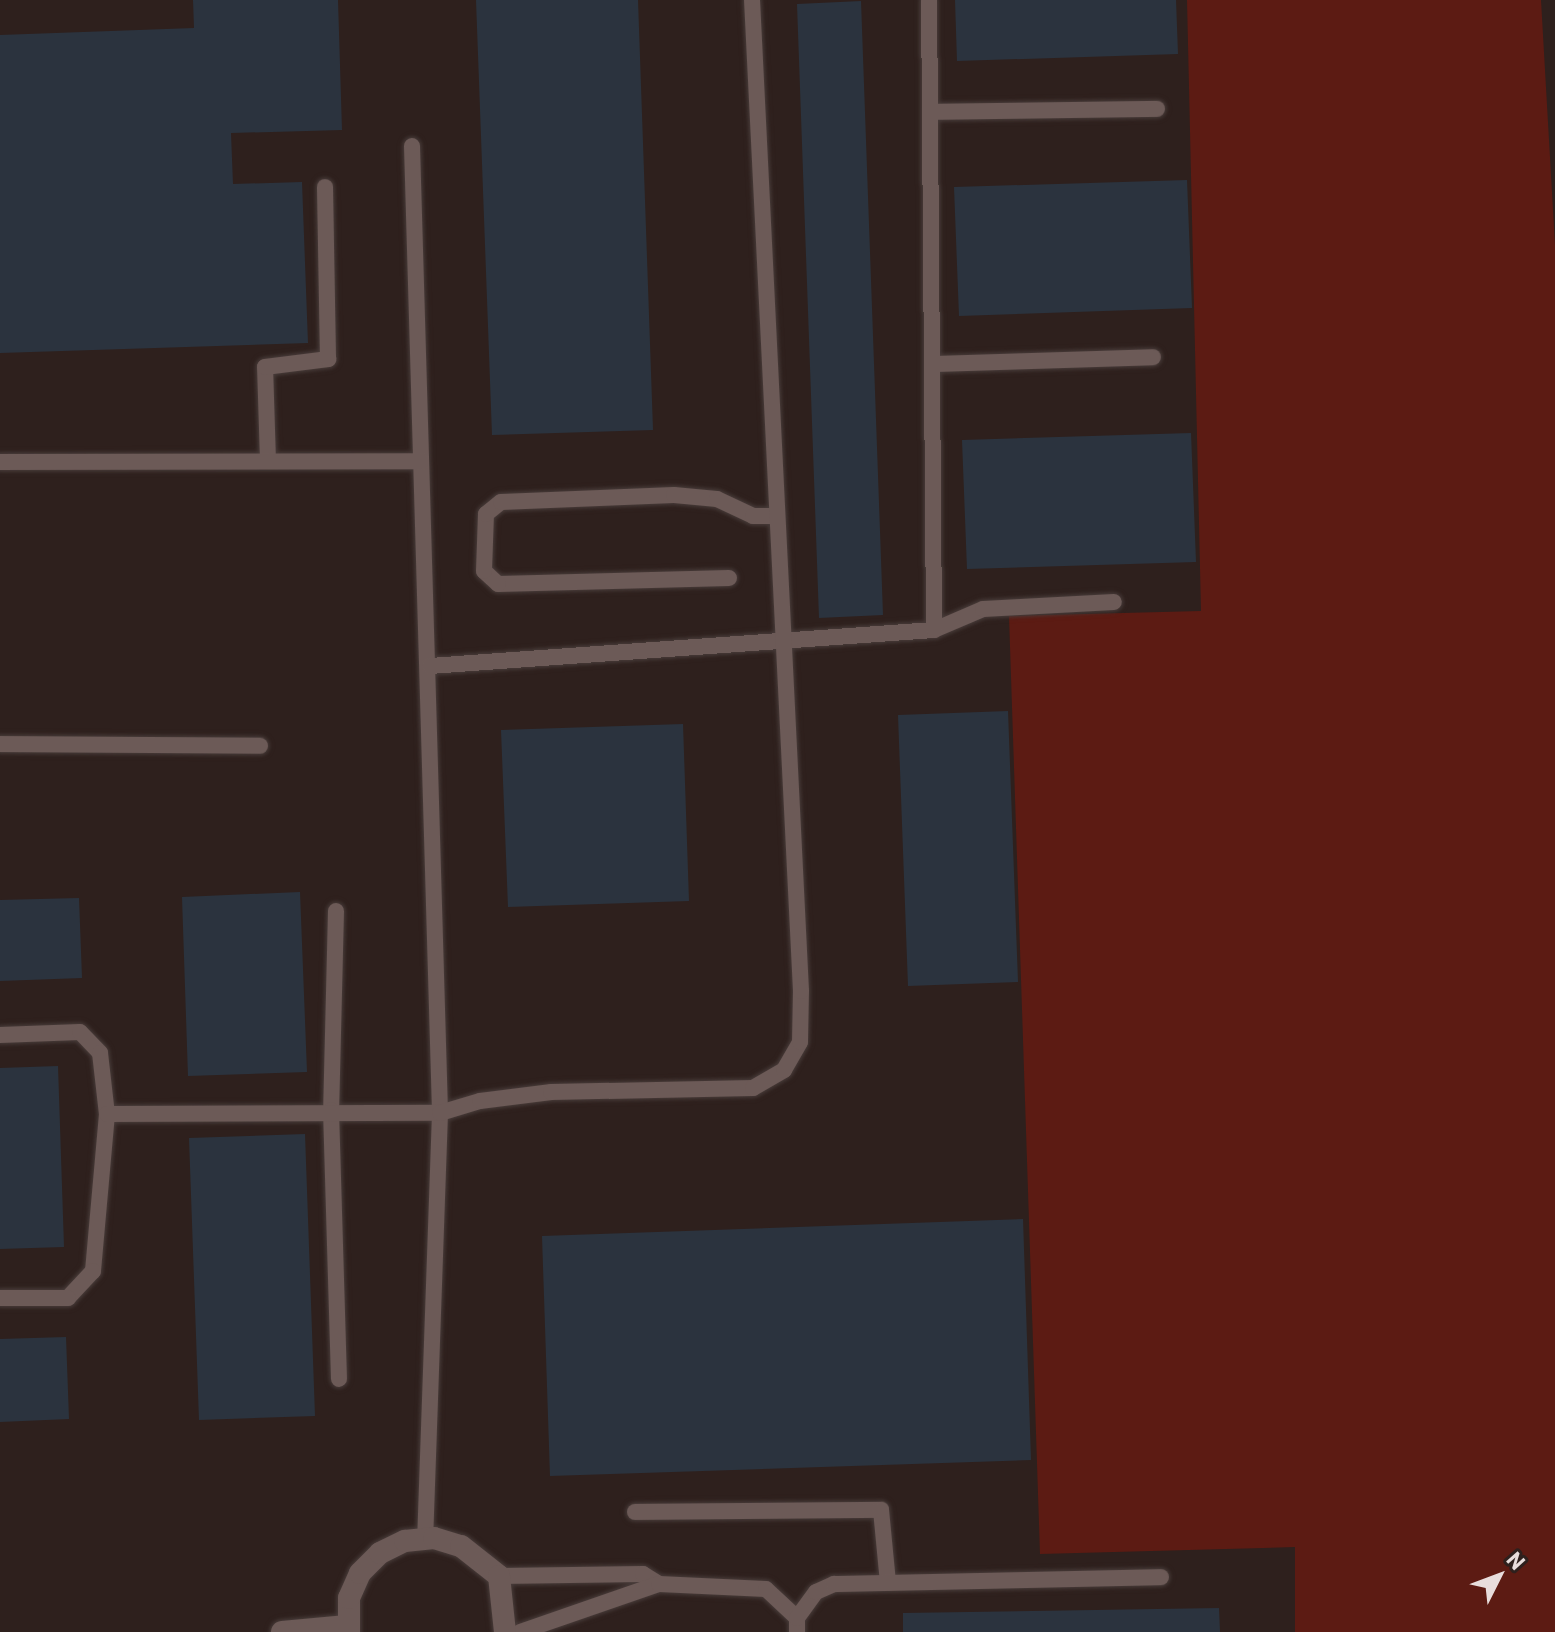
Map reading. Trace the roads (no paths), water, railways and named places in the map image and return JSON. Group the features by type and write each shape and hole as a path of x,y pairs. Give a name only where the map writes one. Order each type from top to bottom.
{"street":[{"path":"282,1632 348,1629 349,1598 360,1573 380,1553 405,1541 425,1539 461,1546 499,1576 505,1632"}],"lane":[{"path":"107,1114 331,1110 440,1113 480,1101 551,1092 753,1088 784,1070 800,1042 801,991 752,0"},
{"path":"929,0 935,364 934,630"},
{"path":"930,112 1157,109"},
{"path":"412,146 430,666 440,1113 425,1539"},
{"path":"268,461 265,367 328,359 325,187"},
{"path":"935,364 1153,357"},
{"path":"0,462 421,461"},
{"path":"729,578 498,584 484,571 486,514 501,502 674,495 717,499 753,516 777,516"},
{"path":"430,666 934,630 983,609 1114,602"},
{"path":"0,744 260,746"},
{"path":"336,911 331,1110 339,1379"},
{"path":"0,1035 80,1032 100,1053 107,1114 93,1271 68,1298 0,1298"},
{"path":"635,1512 881,1510 888,1583"},
{"path":"499,1576 643,1574 659,1584"},
{"path":"520,1632 659,1584 766,1589 797,1625 816,1592 834,1584 1161,1577"}]}
